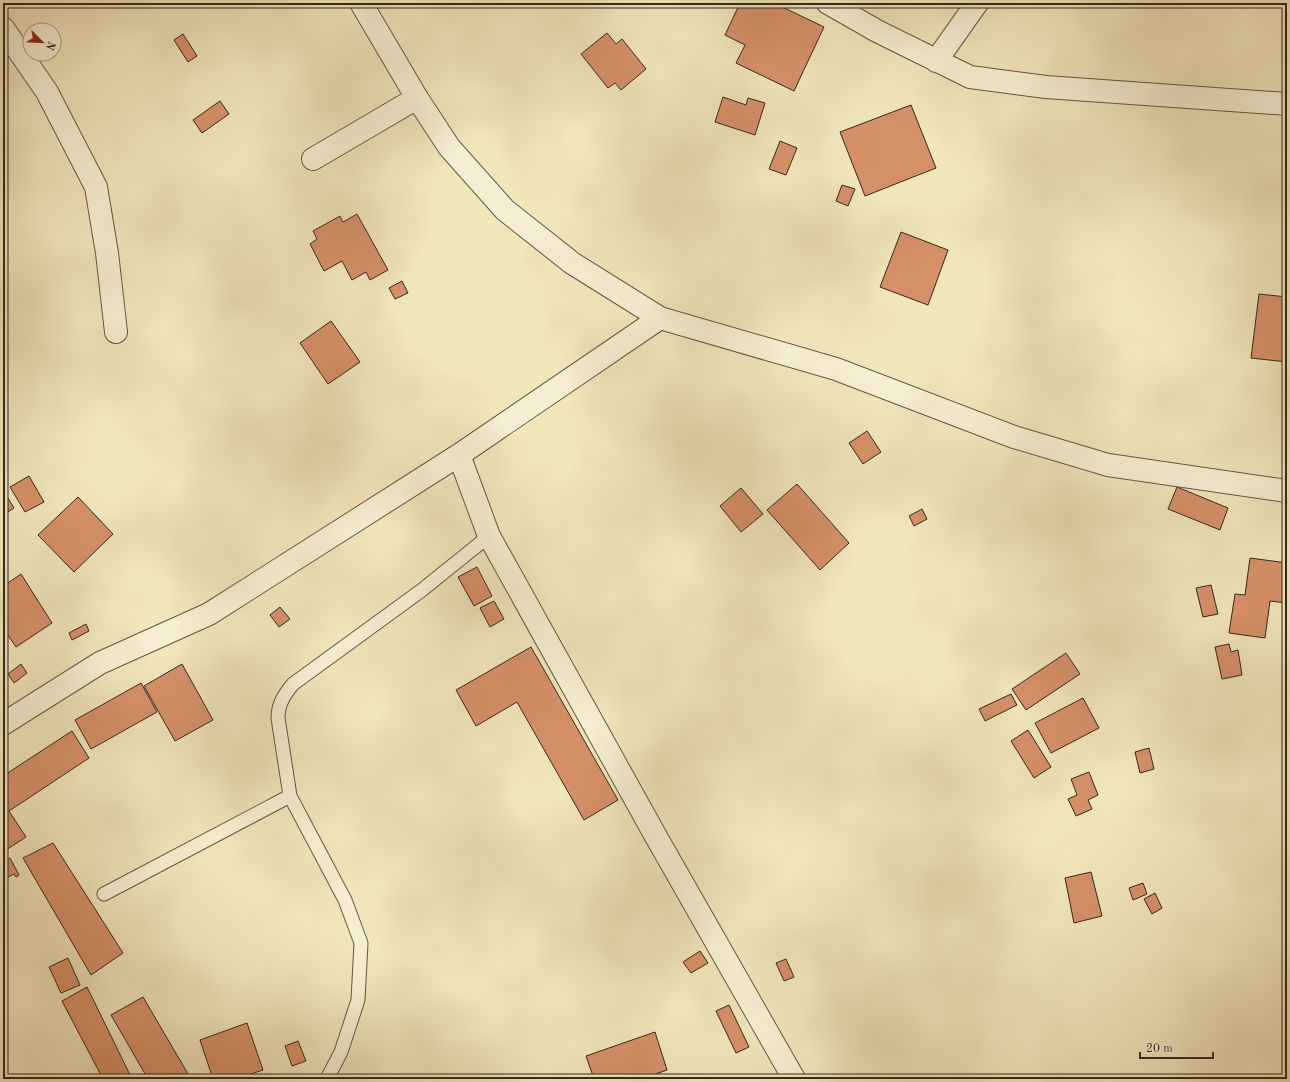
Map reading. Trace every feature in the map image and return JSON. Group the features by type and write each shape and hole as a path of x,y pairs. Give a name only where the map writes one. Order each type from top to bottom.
{"street":[{"path":"361,3 417,98 449,147 506,210 572,263 660,318 836,369 1014,437 1108,465 1287,491"},
{"path":"828,3 877,31 970,77 1046,87 1287,104"},
{"path":"936,61 977,3"},
{"path":"3,28 47,92 96,187 107,253 116,332"},
{"path":"312,159 417,98"},
{"path":"3,724 100,663 209,614 459,455 660,318"},
{"path":"459,455 489,536 654,833 794,1079"}],"lane":[{"path":"327,1079 341,1052 358,1000 361,943 345,900 290,796 278,718 278,706 284,694 293,684 422,590 489,536"},
{"path":"104,894 290,796"}],"building":[{"path":"740,3 774,3 824,27 794,91 736,63 745,45 725,35"},
{"path":"607,33 616,44 622,39 646,69 621,90 615,83 608,88 581,54"},
{"path":"183,34 197,56 188,62 174,40"},
{"path":"723,97 746,105 748,98 765,103 755,135 715,122"},
{"path":"220,101 229,114 202,133 193,120"},
{"path":"911,105 936,168 865,196 840,132"},
{"path":"780,141 797,148 786,175 769,169"},
{"path":"842,185 855,189 848,206 836,201"},
{"path":"357,214 388,270 370,280 366,272 352,280 342,261 324,271 310,244 317,239 313,231 340,216 343,222"},
{"path":"901,232 948,250 928,305 880,287"},
{"path":"402,281 408,293 395,299 389,288"},
{"path":"1259,294 1287,297 1287,362 1251,358"},
{"path":"331,321 360,362 328,384 300,343"},
{"path":"867,431 881,452 863,464 849,443"},
{"path":"29,476 44,502 25,512 10,487"},
{"path":"797,484 849,543 820,570 767,510"},
{"path":"1177,487 1228,508 1220,530 1168,509"},
{"path":"741,488 763,514 741,532 720,506"},
{"path":"3,490 14,508 3,515"},
{"path":"78,497 113,534 74,572 38,535"},
{"path":"922,509 927,519 914,526 909,516"},
{"path":"1250,558 1287,563 1287,603 1270,601 1265,638 1229,633 1235,594 1245,595"},
{"path":"477,567 492,596 474,606 458,577"},
{"path":"21,574 52,623 16,647 3,628 3,582 5,585"},
{"path":"1211,585 1218,614 1203,617 1196,588"},
{"path":"494,601 504,619 490,627 480,608"},
{"path":"280,607 290,619 279,627 270,615"},
{"path":"86,624 89,631 72,640 69,633"},
{"path":"1229,644 1231,652 1238,650 1242,675 1222,679 1215,647"},
{"path":"531,647 618,800 584,820 517,702 476,726 456,690"},
{"path":"1066,653 1080,674 1026,710 1012,689"},
{"path":"21,664 27,673 14,683 8,674"},
{"path":"182,664 213,720 175,741 144,686"},
{"path":"141,683 157,712 91,749 75,720"},
{"path":"1011,694 1017,705 985,721 979,709"},
{"path":"1083,698 1099,728 1051,753 1035,723"},
{"path":"1028,730 1051,767 1034,778 1011,741"},
{"path":"72,731 89,758 9,811 26,837 3,852 3,776"},
{"path":"1149,748 1154,769 1140,773 1135,752"},
{"path":"1089,772 1098,795 1088,800 1092,809 1076,816 1068,799 1077,795 1071,779"},
{"path":"53,843 123,953 91,975 23,858"},
{"path":"10,858 19,875 16,877 14,874 3,880 3,862"},
{"path":"1091,872 1102,916 1074,923 1065,878"},
{"path":"1143,883 1147,894 1133,900 1129,888"},
{"path":"1155,893 1162,908 1152,914 1144,899"},
{"path":"700,951 708,963 691,973 683,962"},
{"path":"68,958 80,985 61,993 49,967"},
{"path":"786,959 794,977 784,981 776,963"},
{"path":"87,987 132,1079 103,1079 62,1001"},
{"path":"143,997 191,1079 148,1079 111,1015"},
{"path":"729,1005 749,1047 736,1053 716,1011"},
{"path":"247,1023 263,1070 236,1079 213,1079 200,1040"},
{"path":"655,1032 667,1070 641,1079 594,1079 586,1056"},
{"path":"298,1041 306,1061 292,1066 285,1046"},
{"path":"580,1076 581,1079 572,1079"}]}
